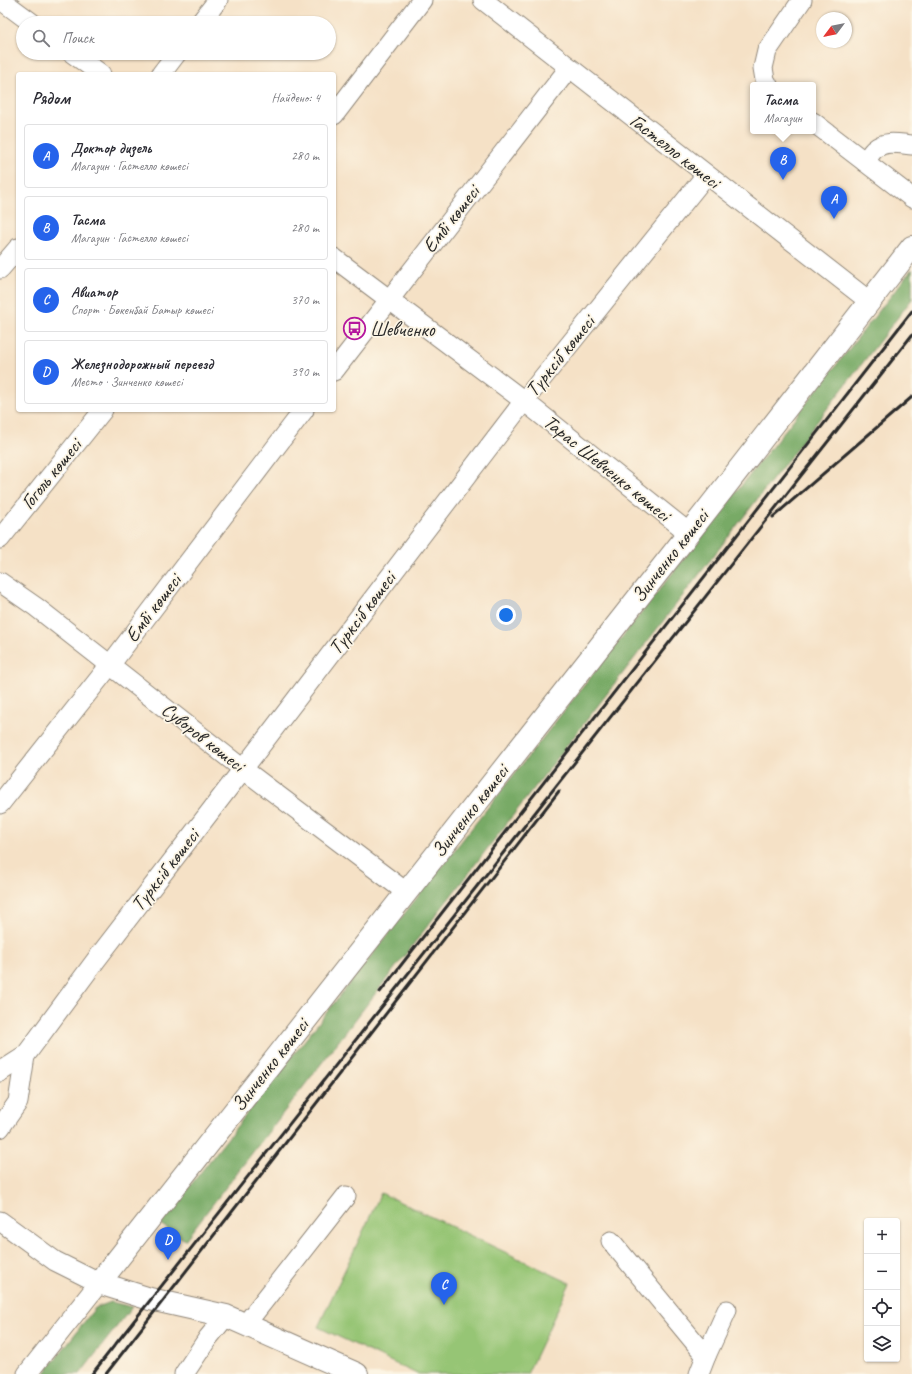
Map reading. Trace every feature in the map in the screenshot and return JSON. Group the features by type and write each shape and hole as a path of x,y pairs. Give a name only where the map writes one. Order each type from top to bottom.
{"main road":[{"name":"Зинченко көшесі","path":"99,1283 912,247"},
{"path":"99,1283 150,1299 235,1321 357,1374"}],"street":[{"path":"205,16 218,0"},
{"path":"336,112 422,0"},
{"name":"Гастелло көшесі","path":"483,0 869,301"},
{"path":"766,82 763,68 767,51 802,0"},
{"path":"5,5 22,16"},
{"path":"82,60 98,72"},
{"path":"163,72 172,60"},
{"name":"Ембі көшесі","path":"336,368 388,299 569,68"},
{"path":"816,124 912,198"},
{"path":"865,162 875,149 884,144 900,143 912,145"},
{"name":"Түрксіб көшесі","path":"0,1072 25,1056 96,960 524,401 706,175"},
{"path":"0,269 16,250"},
{"name":"Тарас Шевченко көшесі","path":"336,260 524,401 689,533"},
{"name":"Гоголь көшесі","path":"0,539 100,412"},
{"name":"Ембі көшесі","path":"0,804 110,664 302,412"},
{"name":"Суворов көшесі","path":"0,582 36,607 243,769 406,892"},
{"name":"Түрксіб көшесі","path":"0,1128 18,1102 25,1056"},
{"path":"184,1374 208,1338 235,1321 346,1196"},
{"path":"0,1221 55,1261 99,1283"},
{"path":"611,1241 706,1356"},
{"name":"Зинченко көшесі","path":"27,1374 99,1283"},
{"path":"699,1374 727,1310"}],"green space":[{"path":"912,269 912,299 185,1240 160,1224"},
{"path":"381,1193 570,1283 527,1374 417,1374 318,1327"},
{"path":"111,1302 132,1307 80,1374 44,1374 95,1308"}],"railway":[{"path":"380,992 912,311"},
{"path":"92,1374 912,335"},
{"path":"773,517 912,397"},
{"path":"106,1374 559,791"}],"place":[{"name":"Тасма","path":"783,180"},
{"name":"Доктор дизель","path":"834,219"},
{"name":"Шевченко","path":"355,329"},
{"name":"Железнодорожный переезд","path":"168,1260"},
{"name":"Авиатор","path":"444,1305"}]}
